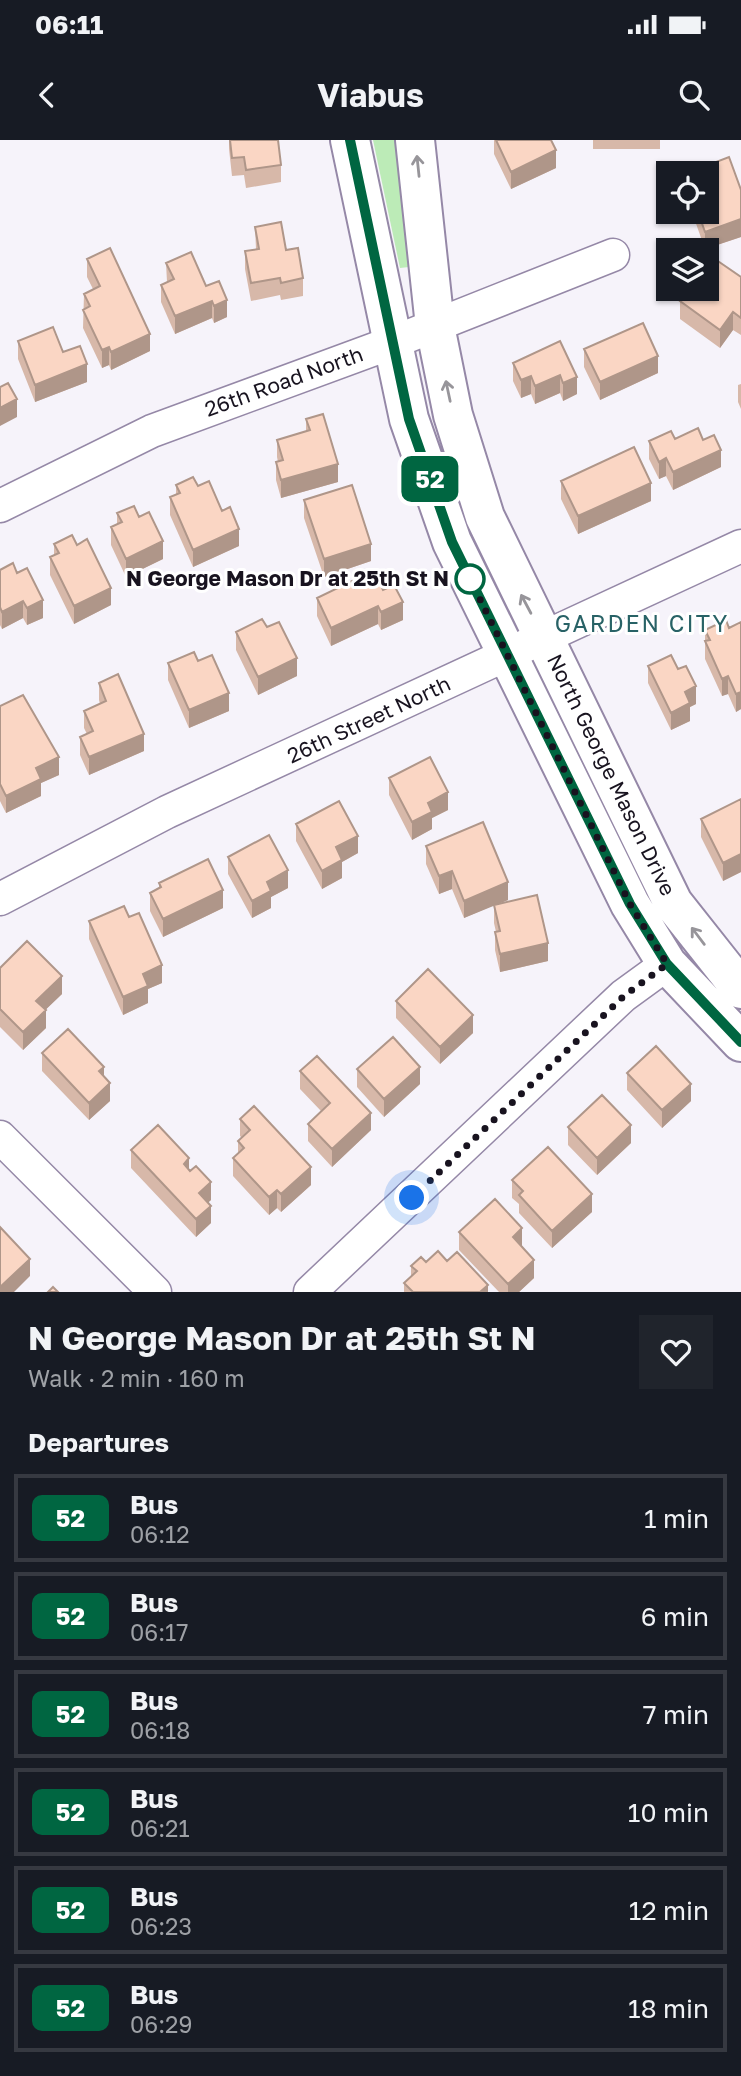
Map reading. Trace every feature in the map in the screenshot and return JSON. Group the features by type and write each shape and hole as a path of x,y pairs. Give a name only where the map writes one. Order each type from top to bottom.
{"street":[{"name":"North George Mason Drive","path":"350,140 409,419 452,542 506,657 538,715 630,904 667,964 729,985"},
{"name":"North George Mason Drive","path":"415,140 435,326 453,415 485,517 673,903 729,985 741,1042"},
{"name":"26th Road North","path":"0,506 152,431 391,343 613,255"},
{"name":"26th Street North","path":"0,899 167,812 741,546"},
{"path":"310,1292 624,996 667,964"},
{"path":"0,1137 155,1292"}],"green space":[{"path":"373,140 402,140 414,258 409,267 400,268"}],"building":[{"path":"230,140 278,140 281,165 246,170 244,157 232,158"},
{"path":"496,140 551,140 556,150 511,172"},
{"path":"729,157 741,190 741,219 705,232 702,224 719,224 719,161"},
{"path":"281,222 286,250 298,248 303,278 281,283 280,278 251,283 245,251 259,249 255,227"},
{"path":"110,248 150,334 111,352 109,347 102,350 83,310 90,306 84,294 100,286 87,259"},
{"path":"191,252 206,286 219,281 227,300 214,306 212,301 175,316 161,285 174,279 166,263"},
{"path":"719,262 741,277 741,318 733,312 720,330 680,301 719,301"},
{"path":"643,323 658,356 600,382 584,349"},
{"path":"53,327 63,352 80,346 87,364 35,385 18,341"},
{"path":"560,341 577,377 563,383 560,375 535,386 531,376 521,380 513,363"},
{"path":"8,383 17,399 0,408 0,387"},
{"path":"323,414 338,464 281,480 276,462 283,460 277,440 310,430 306,419"},
{"path":"698,428 703,440 714,435 721,450 673,472 666,458 659,462 649,441 671,431 675,439"},
{"path":"634,447 651,483 578,516 561,481"},
{"path":"193,477 198,486 209,481 222,511 230,507 239,529 193,550 170,497 180,493 176,485"},
{"path":"352,485 371,544 324,559 304,500"},
{"path":"134,506 139,517 149,512 163,541 126,559 111,527 122,522 117,513"},
{"path":"72,535 77,545 87,539 111,588 74,606 50,557 59,553 54,544"},
{"path":"13,563 17,573 27,568 43,600 27,608 23,601 2,612 0,570"},
{"path":"377,578 383,590 394,585 403,602 381,612 378,606 331,628 317,598 352,581 355,588"},
{"path":"262,619 267,627 279,622 297,658 258,677 236,632"},
{"path":"726,620 729,628 741,622 741,692 736,694 728,676 722,679 705,641 710,640 705,630"},
{"path":"194,652 198,661 212,655 229,693 189,710 168,663"},
{"path":"671,655 678,669 686,666 696,686 685,692 690,703 671,713 648,666"},
{"path":"118,674 144,734 89,757 80,737 93,731 84,711 106,701 99,683"},
{"path":"23,695 59,757 36,768 41,779 6,796 0,784 0,706"},
{"path":"430,757 448,792 428,803 432,812 412,822 389,778"},
{"path":"741,799 741,854 723,863 701,819"},
{"path":"339,801 358,836 336,847 342,860 322,871 296,824"},
{"path":"483,822 508,882 464,901 452,871 439,876 426,846"},
{"path":"269,835 288,870 267,882 271,891 252,901 228,857"},
{"path":"208,859 223,890 163,919 150,893 161,887 159,883"},
{"path":"537,895 548,943 500,954 495,932 500,931 494,905"},
{"path":"124,906 129,917 139,913 162,965 143,974 148,986 123,997 89,921"},
{"path":"27,941 62,976 36,1001 46,1010 23,1032 0,1009 0,968"},
{"path":"428,969 473,1015 440,1047 396,1001"},
{"path":"68,1029 104,1067 99,1071 110,1083 89,1103 42,1053"},
{"path":"393,1037 420,1067 384,1099 357,1069"},
{"path":"656,1046 691,1084 662,1110 627,1073"},
{"path":"317,1056 371,1113 332,1149 308,1124 330,1103 300,1071"},
{"path":"602,1095 631,1125 597,1158 568,1127"},
{"path":"254,1106 311,1167 281,1194 277,1190 269,1197 233,1158 244,1148 238,1141 250,1130 240,1119"},
{"path":"158,1125 189,1158 184,1164 190,1171 196,1166 211,1182 199,1193 211,1206 196,1219 131,1150"},
{"path":"548,1147 592,1194 552,1231 519,1195 523,1191 512,1180"},
{"path":"495,1199 522,1228 513,1237 534,1260 508,1284 459,1232"},
{"path":"0,1227 30,1259 0,1287"},
{"path":"438,1251 447,1261 457,1252 488,1285 480,1292 413,1292 404,1283 417,1271 411,1266 421,1257 426,1262"}],"bus line":[{"name":"52","path":"350,140 409,419 452,542 506,657 538,715 630,904 667,964 741,1042"}],"place":[{"name":"N George Mason Dr at 25th St N","path":"470,579"}],"district":[{"name":"GARDEN CITY","path":"642,624"}],"route":[{"path":"412,1198 624,996 667,964 630,904 538,715 506,657 470,579"}]}
